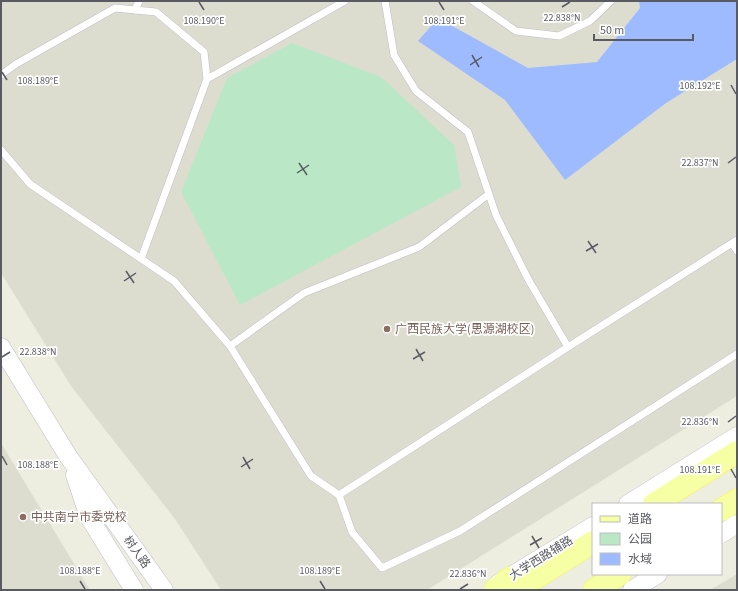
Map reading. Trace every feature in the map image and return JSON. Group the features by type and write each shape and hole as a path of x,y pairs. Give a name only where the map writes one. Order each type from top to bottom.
{"main road":[{"path":"656,503 737,452"},
{"path":"641,503 682,487"},
{"path":"722,509 737,500"},
{"path":"507,586 592,543"},
{"path":"594,590 618,575"}],"street":[{"name":"树人路","path":"1,347 68,456 164,590"},
{"path":"630,503 737,436"},
{"name":"树人路","path":"68,456 89,517 134,590"},
{"path":"722,533 737,524"},
{"name":"大学西路辅路","path":"489,590 507,586 592,527"},
{"path":"632,590 656,575"}],"lane":[{"path":"135,10 139,1"},
{"path":"208,79 345,1"},
{"path":"385,1 394,55 416,91 468,132 496,215 528,279 568,346"},
{"path":"472,1 516,31 559,36 590,21 611,1"},
{"path":"1,75 16,64 114,8 156,12 204,52 208,79 141,259"},
{"path":"1,150 30,184 174,281 230,346 312,476 338,495 352,532 382,568 460,531 737,354"},
{"path":"230,346 304,293 419,247 489,194"},
{"path":"338,495 568,346 734,241 737,251"}],"shaded area":[{"name":"广西民族大学(思源湖校区)","path":"1,1 737,1 737,396 427,590 221,590 175,519 71,386 1,273"},
{"name":"中共南宁市委党校","path":"1,443 90,590 1,590"},
{"path":"737,574 737,590 710,590"}],"green space":[{"path":"292,43 381,77 454,145 461,187 240,305 181,192 227,78"}],"water":[{"path":"639,1 737,1 737,59 666,103 565,180 505,100 418,41 438,18 528,68 597,62 640,8"}],"place":[{"name":"广西民族大学(思源湖校区)","path":"387,329"},
{"name":"中共南宁市委党校","path":"23,517"}]}
